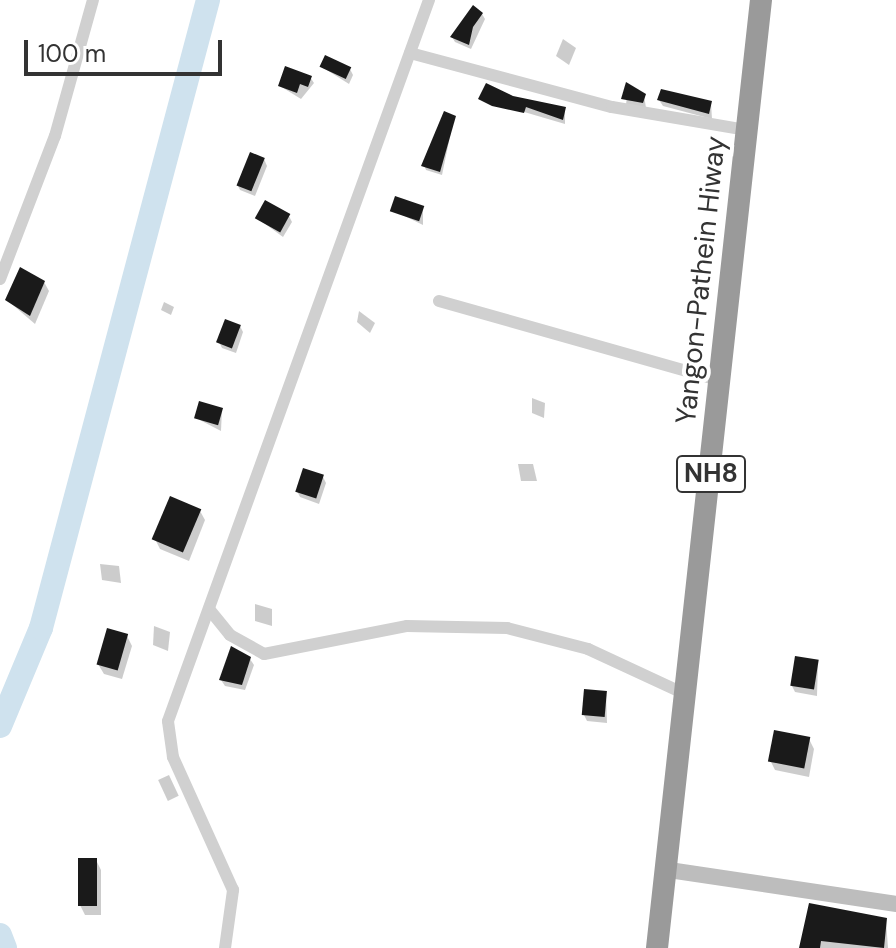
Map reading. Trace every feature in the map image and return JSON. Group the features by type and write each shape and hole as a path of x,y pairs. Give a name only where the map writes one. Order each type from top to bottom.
{"highway":[{"name":"Yangon-Pathein Hiway","path":"657,948 669,870 761,0"}],"street":[{"path":"0,279 55,136 93,0"},
{"path":"225,948 233,890 173,757 168,721 429,0"},
{"path":"410,53 612,107 747,130"},
{"path":"439,301 721,381"},
{"path":"209,609 230,635 264,654 407,626 507,628 588,649 687,695"},
{"path":"669,870 896,904"}],"building":[{"path":"473,5 483,13 473,27 469,45 450,37"},
{"path":"325,55 351,67 346,79 320,67"},
{"path":"285,66 312,76 308,87 300,84 297,93 278,86"},
{"path":"626,82 646,94 643,103 621,99"},
{"path":"486,83 513,96 566,107 563,120 526,107 524,113 492,106 478,99"},
{"path":"661,89 712,101 709,114 657,100"},
{"path":"444,111 456,116 440,172 421,166"},
{"path":"250,152 265,158 251,191 237,185"},
{"path":"395,196 424,206 419,221 390,211"},
{"path":"265,200 290,214 280,232 255,218"},
{"path":"20,267 45,281 30,316 5,300"},
{"path":"225,319 241,325 232,348 216,342"},
{"path":"199,401 223,408 218,425 194,418"},
{"path":"303,468 324,475 316,499 295,492"},
{"path":"170,496 201,509 183,553 152,539"},
{"path":"107,628 128,634 118,671 97,665"},
{"path":"231,646 251,657 242,685 219,680"},
{"path":"795,656 819,660 814,689 790,686"},
{"path":"584,689 607,691 605,717 582,715"},
{"path":"774,730 810,737 804,768 768,761"},
{"path":"78,858 97,858 97,906 78,906"},
{"path":"809,903 887,918 884,948 821,941 820,948 799,948"}],"waterway":[{"path":"0,726 41,628 208,0"},
{"path":"0,935 5,948"}]}
